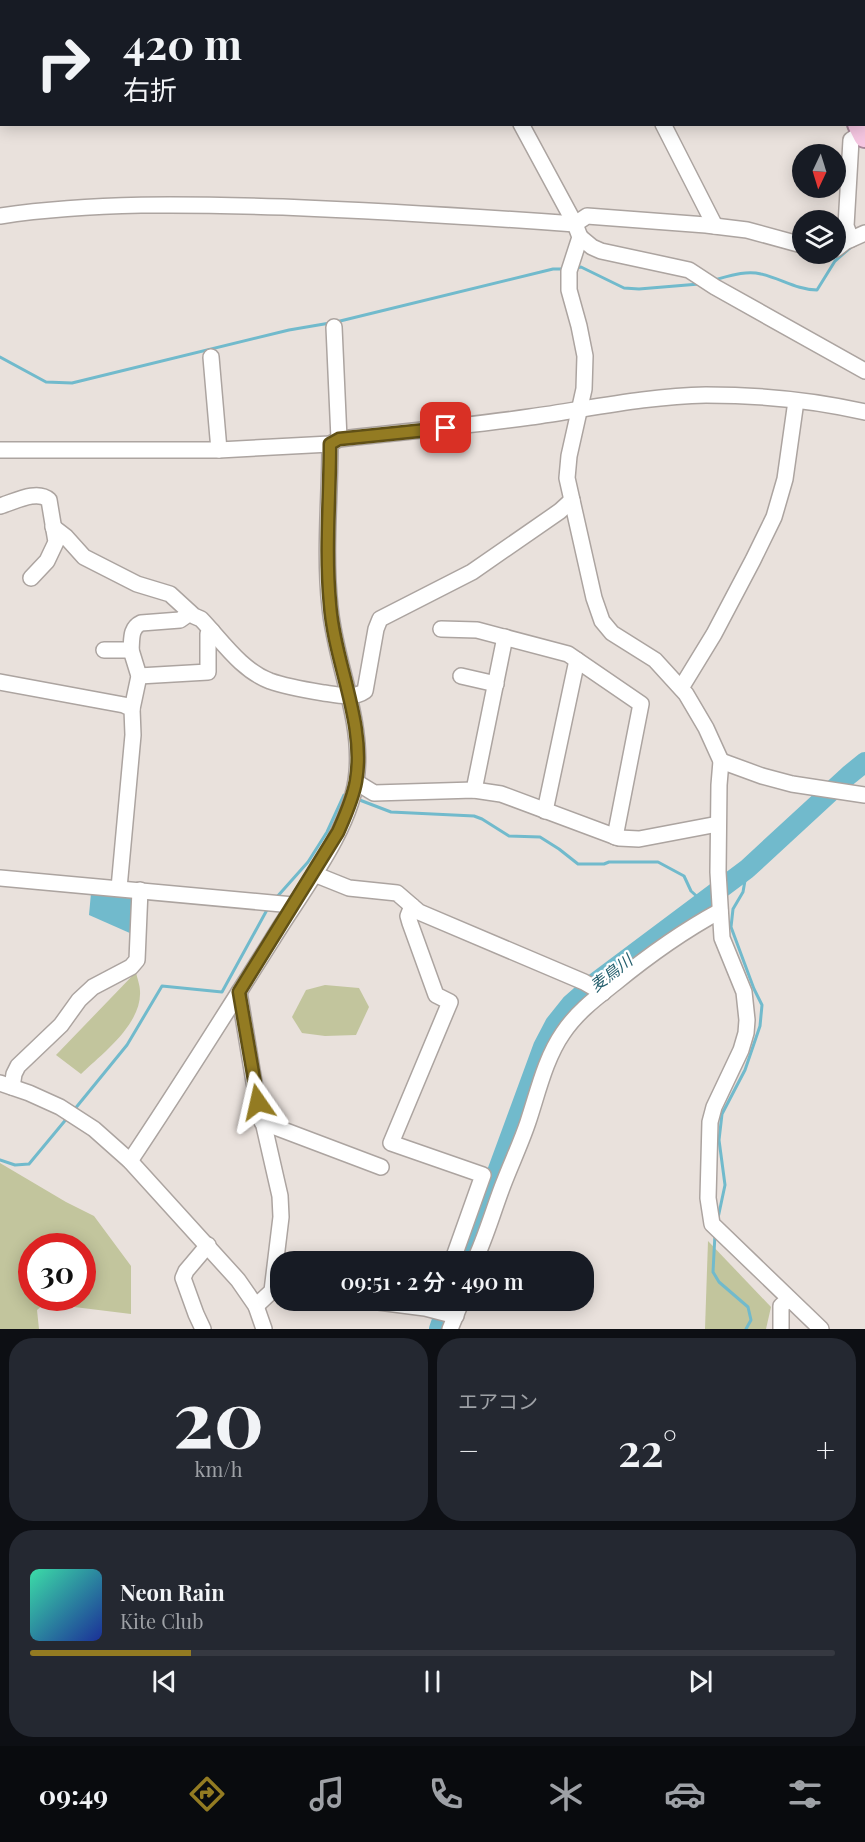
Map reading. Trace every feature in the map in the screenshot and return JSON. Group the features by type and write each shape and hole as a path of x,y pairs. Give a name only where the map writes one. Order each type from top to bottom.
{"street":[{"path":"522,126 578,230 601,251 689,270 865,371"},
{"path":"664,126 715,226"},
{"path":"858,236 846,226 851,140 862,131"},
{"path":"0,216 64,208 214,205 395,212 578,230"},
{"path":"792,242 747,230 587,216 578,230 570,266 569,291 585,356 584,389 569,456 567,478 592,588 602,621 612,633 655,660 681,688 706,728 721,761 718,785 718,824 722,938 744,992 747,1020 741,1050 714,1107 710,1122 708,1198 712,1224 821,1329"},
{"path":"130,1161 185,1079 314,874 338,832 356,782 357,752 349,696 330,607 328,545 335,442 334,327"},
{"path":"211,357 219,450"},
{"path":"0,450 219,450 335,442 649,399 706,395 764,397 836,405 865,412"},
{"path":"681,688 714,634 774,517 785,479 796,401"},
{"path":"0,506 37,495 49,500 56,542 46,561 31,578"},
{"path":"53,527 66,537 84,557 137,584 170,594 190,613 201,619 244,665 269,681 349,696 365,691 376,628 380,619 472,572 560,511 572,500"},
{"path":"119,888 133,735 132,709 139,676 131,650 134,629 141,623 180,620 190,613"},
{"path":"441,629 477,630 568,654 641,704 615,837"},
{"path":"139,676 208,672 208,634 212,631"},
{"path":"474,790 505,637"},
{"path":"104,650 131,650"},
{"path":"545,811 577,660"},
{"path":"461,676 496,684"},
{"path":"0,682 124,705 132,709"},
{"path":"721,761 792,784 865,795"},
{"path":"356,782 374,793 474,790 501,794 615,837 639,839 718,824"},
{"path":"314,874 349,888 397,893 419,912 584,982 603,993"},
{"path":"0,878 293,905"},
{"path":"140,890 137,960 130,967 93,987 79,1000 61,1025 18,1065 6,1085 43,1098 77,1117 130,1161 238,1280 256,1306 264,1329"},
{"path":"412,906 408,916 436,995 450,1002 391,1143 483,1175 456,1251"},
{"path":"479,1251 514,1153 561,1035 581,1010 692,926 720,910"},
{"path":"239,992 262,1122 280,1196 279,1251"},
{"path":"262,1122 381,1167"},
{"path":"203,1329 195,1314 183,1278 186,1271 208,1245"},
{"path":"256,1306 270,1296"},
{"path":"781,1329 781,1306 789,1299"},
{"path":"441,1311 453,1322"}],"green space":[{"path":"136,972 140,991 135,1015 109,1048 81,1074 56,1055"},
{"path":"325,985 359,988 369,1007 356,1035 325,1036 302,1033 292,1017 306,990"},
{"path":"0,1163 94,1216 131,1266 131,1314 96,1310 96,1233 18,1233 18,1311 37,1311 39,1329 0,1329"},
{"path":"708,1241 771,1307 766,1329 705,1329"}],"water":[{"path":"91,893 130,894 135,901 132,934 89,915"}],"waterway":[{"path":"714,280 738,274 755,273 802,288 817,290 835,261 851,247"},
{"path":"576,268 581,267 624,288 699,284"},
{"path":"336,322 553,269 563,269"},
{"path":"0,357 46,382 72,383 289,330 330,323"},
{"name":"麦鳥川","path":"468,1251 543,1047 555,1024 571,1004 596,982 747,869 865,762"},
{"path":"276,898 308,862 327,832 344,795 348,797"},
{"path":"357,799 391,812 474,816 509,836 540,837 578,864 658,862 684,876 691,891 703,902"},
{"path":"718,1218 725,1185 719,1140 722,1114 745,1070 760,1026 762,1005 731,927 733,909 743,892 747,869"},
{"path":"74,1110 127,1045 162,986 222,992 268,908"},
{"path":"0,1160 15,1165 29,1164 68,1117"},
{"path":"715,1234 713,1272 719,1282 748,1307 751,1320 746,1329"},
{"name":"麦鳥川","path":"439,1329 445,1311"}],"route":[{"path":"258,1102 239,992 338,832 349,806 358,769 355,729 333,627 328,587 330,444 339,439 446,428"}]}
